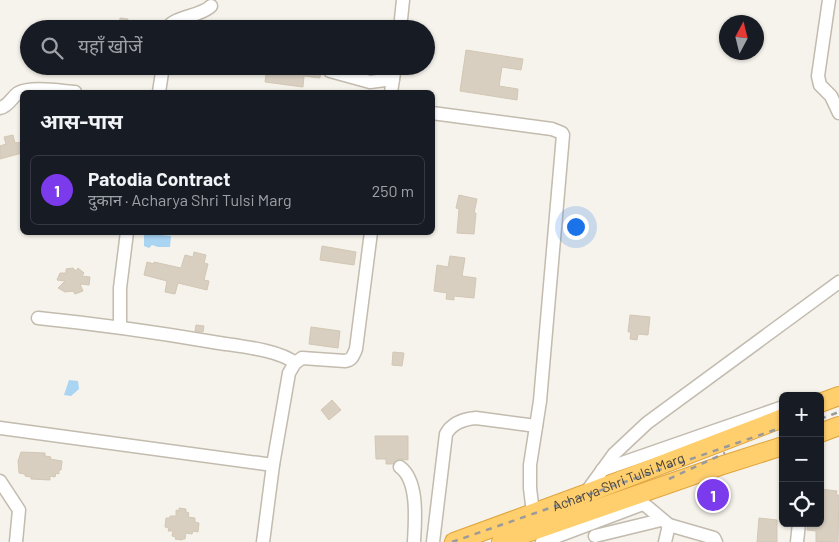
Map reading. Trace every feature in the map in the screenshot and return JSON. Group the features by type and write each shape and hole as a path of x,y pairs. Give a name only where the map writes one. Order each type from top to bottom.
{"highway":[{"path":"824,402 839,396"},
{"name":"Acharya Shri Tulsi Marg","path":"507,536 533,513 779,420"},
{"path":"824,432 839,426"},
{"name":"Acharya Shri Tulsi Marg","path":"454,542 507,536 639,500 779,448"}],"street":[{"path":"401,20 403,0"},
{"path":"829,0 818,76 820,85 833,99 839,113"},
{"path":"178,20 205,11 211,6"},
{"path":"160,90 162,75"},
{"path":"345,75 370,82 389,75"},
{"path":"391,90 394,75"},
{"path":"0,108 6,107 15,96 20,93"},
{"path":"435,113 558,131 563,135 540,401 530,474 533,513"},
{"path":"120,327 120,288 127,235"},
{"path":"263,542 273,465 289,374 295,363 302,358 345,361 353,356 356,350 371,235"},
{"path":"586,494 614,454 647,423 839,282"},
{"path":"38,318 120,327 264,351 282,356 295,363"},
{"path":"824,393 839,388"},
{"path":"602,470 779,408"},
{"path":"433,542 448,430 461,422 476,418 536,426"},
{"path":"0,428 273,465"},
{"path":"400,467 409,478 412,490 414,542"},
{"path":"0,481 19,510 16,542"},
{"path":"542,542 639,500 665,522 707,535 714,538 716,542"},
{"path":"595,536 665,522"},
{"path":"665,522 665,542"},
{"path":"797,542 799,527"}],"water":[{"path":"144,235 171,236 170,247 152,245 149,248 144,246"},
{"path":"69,380 78,381 79,389 71,396 64,395"}],"building":[{"path":"466,50 523,59 521,70 502,67 499,86 518,89 517,100 460,91"},
{"path":"266,75 320,75 320,78 304,76 303,87 265,82"},
{"path":"13,135 15,143 20,142 20,154 0,159 0,146 6,144 4,137"},
{"path":"459,195 477,199 474,213 476,213 474,234 457,233 459,209 456,208"},
{"path":"322,246 356,252 354,265 320,260"},
{"path":"194,252 206,255 204,263 208,264 204,280 209,281 207,290 178,283 175,294 165,292 167,281 144,275 147,262 181,268 185,255 193,257"},
{"path":"450,256 465,258 462,276 476,278 474,298 454,296 454,300 446,299 447,293 434,291 437,265 448,267"},
{"path":"73,268 76,271 78,268 84,273 82,276 90,277 89,285 80,284 83,291 75,294 73,291 65,292 58,288 65,281 57,280 60,273 66,273 66,269"},
{"path":"630,315 650,317 648,335 638,334 637,340 630,339 631,332 628,332"},
{"path":"196,325 204,326 203,332 195,331"},
{"path":"311,327 340,331 338,348 309,344"},
{"path":"393,352 404,353 402,366 392,365"},
{"path":"332,400 341,410 329,420 321,410"},
{"path":"375,436 408,436 408,460 399,459 393,464 386,464 386,459 376,459"},
{"path":"21,452 45,453 45,456 51,457 50,459 62,461 59,474 56,473 55,477 50,476 50,480 31,479 31,477 25,476 25,474 19,473 18,461"},
{"path":"824,489 837,491 836,495 839,495 838,542 816,542 816,531 807,530 807,527 824,527"},
{"path":"179,508 186,509 186,512 189,513 188,517 195,518 195,522 199,523 198,532 186,533 185,539 182,540 175,539 176,537 172,536 173,531 168,531 169,528 165,527 166,518 176,516 176,510 179,511"},
{"path":"759,518 777,520 777,542 757,542"}],"railway":[{"path":"824,418 839,412"},
{"path":"452,542 779,428"},
{"path":"669,479 725,453"}],"place":[{"name":"Patodia Contract","path":"713,495"}]}
